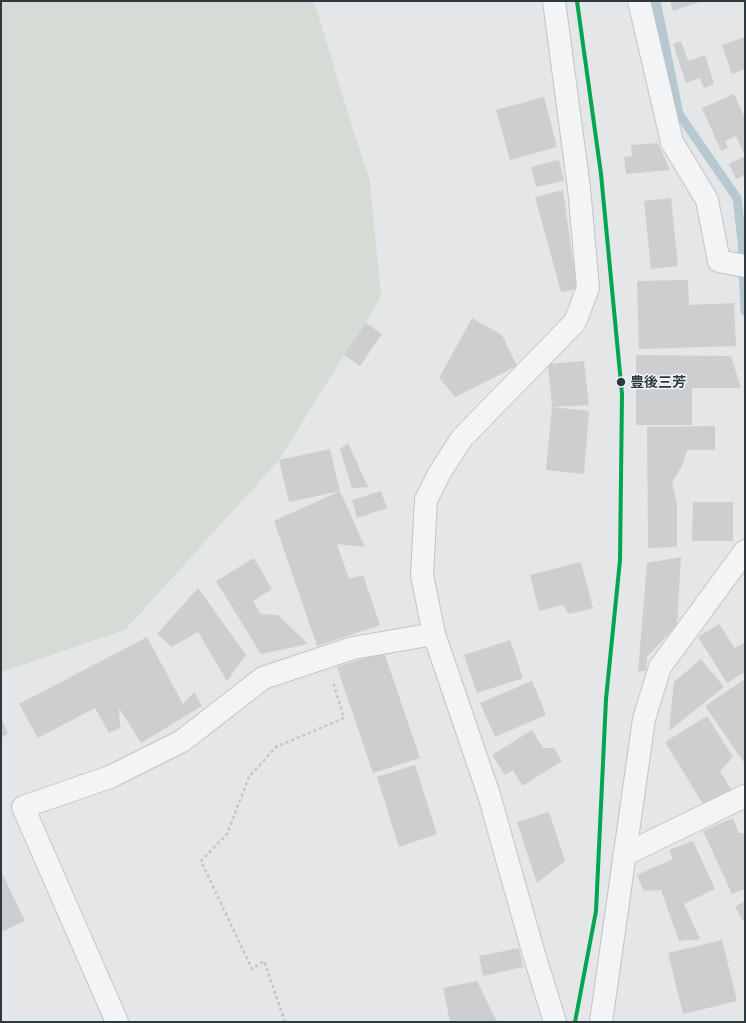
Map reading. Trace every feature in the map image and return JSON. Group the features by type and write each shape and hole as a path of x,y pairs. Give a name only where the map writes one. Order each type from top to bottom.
{"street":[{"path":"554,1 579,188 588,288 575,322 462,438 440,472 426,500 422,575 434,634 489,795 554,1022"},
{"path":"639,1 672,142 707,200 718,261 745,266"},
{"path":"602,1022 644,719 660,667 745,551"},
{"path":"117,1022 23,807 110,777 182,741 263,678 353,648 434,634"},
{"path":"624,855 745,796"}],"path":[{"path":"285,1022 264,961 252,969 201,861 227,834 249,777 276,747 344,718 326,657"}],"shaded area":[{"path":"1,1 314,1 370,182 381,296 366,323 344,355 279,460 125,630 1,672"}],"building":[{"path":"670,1 703,1 673,11"},
{"path":"745,37 745,69 732,74 722,45"},
{"path":"681,41 688,61 705,55 714,84 704,88 700,78 686,83 673,44"},
{"path":"734,94 745,118 745,156 736,136 725,141 728,148 721,151 702,108"},
{"path":"544,97 557,147 510,160 496,110"},
{"path":"658,143 670,170 626,174 624,157 632,156 631,145"},
{"path":"745,156 745,175 736,179 729,164"},
{"path":"559,160 564,181 536,187 531,167"},
{"path":"563,190 577,289 561,292 535,197"},
{"path":"671,198 678,266 651,269 644,201"},
{"path":"688,280 689,305 734,303 736,346 639,349 637,281"},
{"path":"472,318 502,335 517,366 455,397 439,378"},
{"path":"366,323 382,334 360,366 344,355"},
{"path":"636,355 731,356 741,388 692,388 692,425 636,425"},
{"path":"584,361 589,405 552,407 548,364"},
{"path":"552,407 589,411 584,474 546,470"},
{"path":"715,426 715,450 687,450 682,466 672,482 677,504 677,547 648,548 647,427"},
{"path":"348,443 368,487 352,488 340,449"},
{"path":"330,449 340,491 289,502 279,460"},
{"path":"340,491 365,547 337,544 349,579 363,575 380,625 317,646 274,521"},
{"path":"381,491 387,508 357,518 352,500"},
{"path":"693,502 733,502 733,541 692,541"},
{"path":"681,557 677,625 647,657 646,671 638,671 647,563"},
{"path":"254,558 272,589 253,601 261,614 278,615 308,644 261,654 216,581"},
{"path":"581,562 593,608 569,614 563,605 539,611 530,575"},
{"path":"198,588 246,655 227,681 198,632 172,647 157,634"},
{"path":"719,624 735,648 745,642 745,672 727,683 698,637"},
{"path":"147,637 183,704 194,692 202,706 141,743 119,708 120,728 109,733 95,708 38,738 19,704"},
{"path":"510,640 523,678 477,693 464,655"},
{"path":"384,652 420,758 373,773 337,667"},
{"path":"701,659 724,687 669,731 674,682"},
{"path":"745,679 745,764 705,706"},
{"path":"532,681 546,715 495,737 480,703"},
{"path":"707,716 733,757 720,771 733,793 706,809 665,742"},
{"path":"1,717 8,734 1,737"},
{"path":"532,730 543,748 554,748 562,761 522,786 513,770 505,775 492,755"},
{"path":"415,765 437,834 399,847 377,777"},
{"path":"549,812 565,861 537,883 517,822"},
{"path":"733,818 739,833 745,833 745,889 732,894 703,831"},
{"path":"693,841 715,889 684,904 700,939 679,941 661,890 644,891 637,875 673,859 669,850"},
{"path":"1,871 25,921 1,932"},
{"path":"745,901 745,924 735,907"},
{"path":"722,940 737,1001 683,1014 668,953"},
{"path":"519,948 523,967 483,976 479,956"},
{"path":"477,981 497,1022 450,1022 443,988"}],"waterway":[{"path":"656,1 679,114 737,198 742,241 745,311"}],"transit line":[{"path":"575,1022 596,911 606,699 620,560 622,394 601,174 577,1"}],"place":[{"name":"豊後三芳","path":"621,382"}]}
